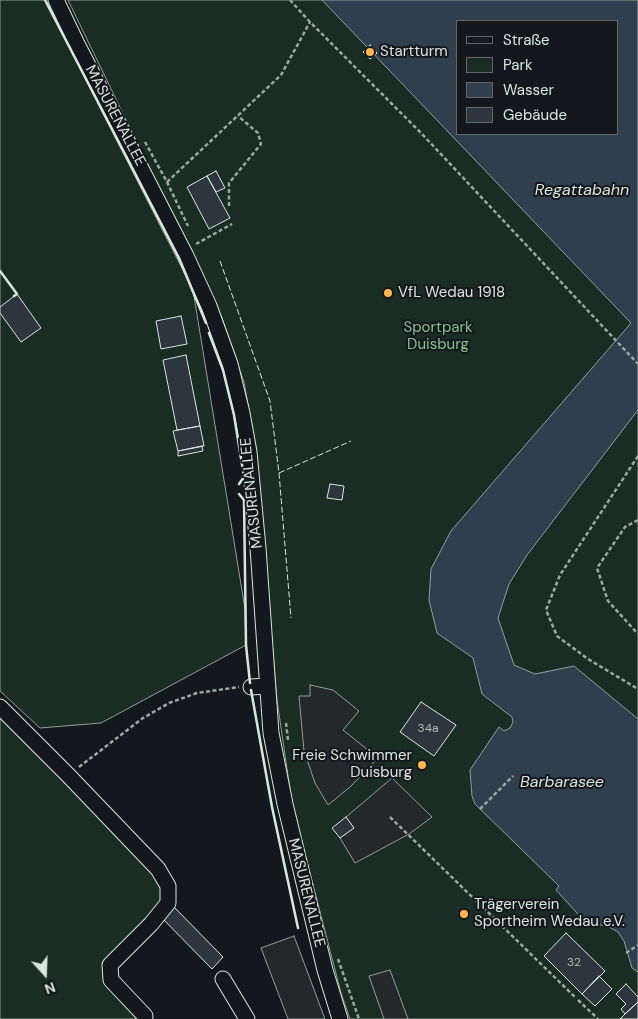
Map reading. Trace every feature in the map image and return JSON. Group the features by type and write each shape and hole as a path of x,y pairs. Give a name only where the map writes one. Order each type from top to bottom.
{"street":[{"name":"MASURENALLEE","path":"56,0 156,194 210,306 230,364 249,452 271,733 285,804 325,970 340,1019"},
{"path":"251,687 267,686"},
{"path":"0,707 158,869 168,886 168,903 151,924 110,965 111,980 145,1016"},
{"path":"223,979 247,1019"}],"path":[{"path":"290,0 428,141 638,364"},
{"path":"156,194 281,75 310,22"},
{"path":"229,206 229,183 261,144 258,133 238,116"},
{"path":"196,244 232,224"},
{"path":"638,456 560,575 546,610 557,636 588,659 638,689"},
{"path":"638,520 625,527 597,568 608,601 638,634"},
{"path":"68,775 143,718 169,703 197,693 251,687"},
{"path":"480,809 513,776"},
{"path":"390,817 598,1019"},
{"path":"626,953 638,945"}],"green space":[{"path":"0,0 45,0 193,290 245,609 246,645 101,723 40,728 0,691"},
{"name":"Sportpark Duisburg","path":"68,0 638,0 638,1019 350,1019 341,993 292,803 277,700 255,443 244,382 222,318"},
{"path":"0,711 158,869 168,903 110,965 148,1019 0,1019"}],"shaded area":[{"path":"310,685 333,690 359,711 343,730 378,758 350,787 328,805 315,783 304,751 299,696 310,696"},
{"path":"392,778 432,817 409,834 355,863 340,838 354,828 346,817"},
{"path":"294,936 325,1019 288,1019 261,948"},
{"path":"390,970 408,1019 384,1019 369,976"}],"water":[{"path":"322,0 638,0 638,410 527,555 509,584 498,618 514,665 535,674 574,666 638,719 638,972 632,968 624,941 618,932 609,927 587,924 556,890 559,886 475,804 472,796 470,770 499,727 504,731 510,728 513,722 512,717 482,694 473,658 437,633 429,600 431,569 451,531 631,323"}],"building":[{"name":"Startturm","path":"370,45 377,53 370,59 363,52"},
{"path":"216,171 225,188 216,192 207,176"},
{"path":"207,176 230,218 209,229 187,187"},
{"path":"17,294 41,328 21,342 0,313 0,307"},
{"path":"181,316 187,344 161,349 156,321"},
{"path":"186,355 200,426 177,430 163,360"},
{"path":"200,426 204,446 178,451 173,431"},
{"path":"202,446 203,451 178,456 178,451"},
{"path":"330,484 344,486 342,500 327,498"},
{"path":"421,702 456,725 434,756 400,732"},
{"path":"346,817 354,828 340,838 332,828"},
{"path":"173,906 223,957 212,969 161,917"},
{"path":"566,933 605,971 582,994 544,956"},
{"path":"599,976 612,989 595,1006 582,994"},
{"path":"626,984 638,997 638,1002 625,1014 621,1009 626,1004 616,994"},
{"path":"638,1002 638,1019 620,1019 625,1014"}],"fence":[{"path":"220,261 270,401 279,473 291,618"},
{"path":"279,473 351,441"}],"wall":[{"path":"45,0 179,258 206,323"},
{"path":"0,271 17,294 14,296"},
{"path":"209,333 223,370 234,415 244,477 239,484"},
{"path":"239,494 244,500 246,645 250,683"},
{"path":"251,690 272,807 298,928"}],"place":[{"name":"Startturm","path":"370,52"},
{"name":"VfL Wedau 1918","path":"388,293"},
{"name":"Freie Schwimmer Duisburg","path":"422,765"},
{"name":"Trägerverein Sportheim Wedau e.V.","path":"464,914"}],"water label":[{"name":"Regattabahn","path":"582,191"},
{"name":"Barbarasee","path":"562,783"}]}
